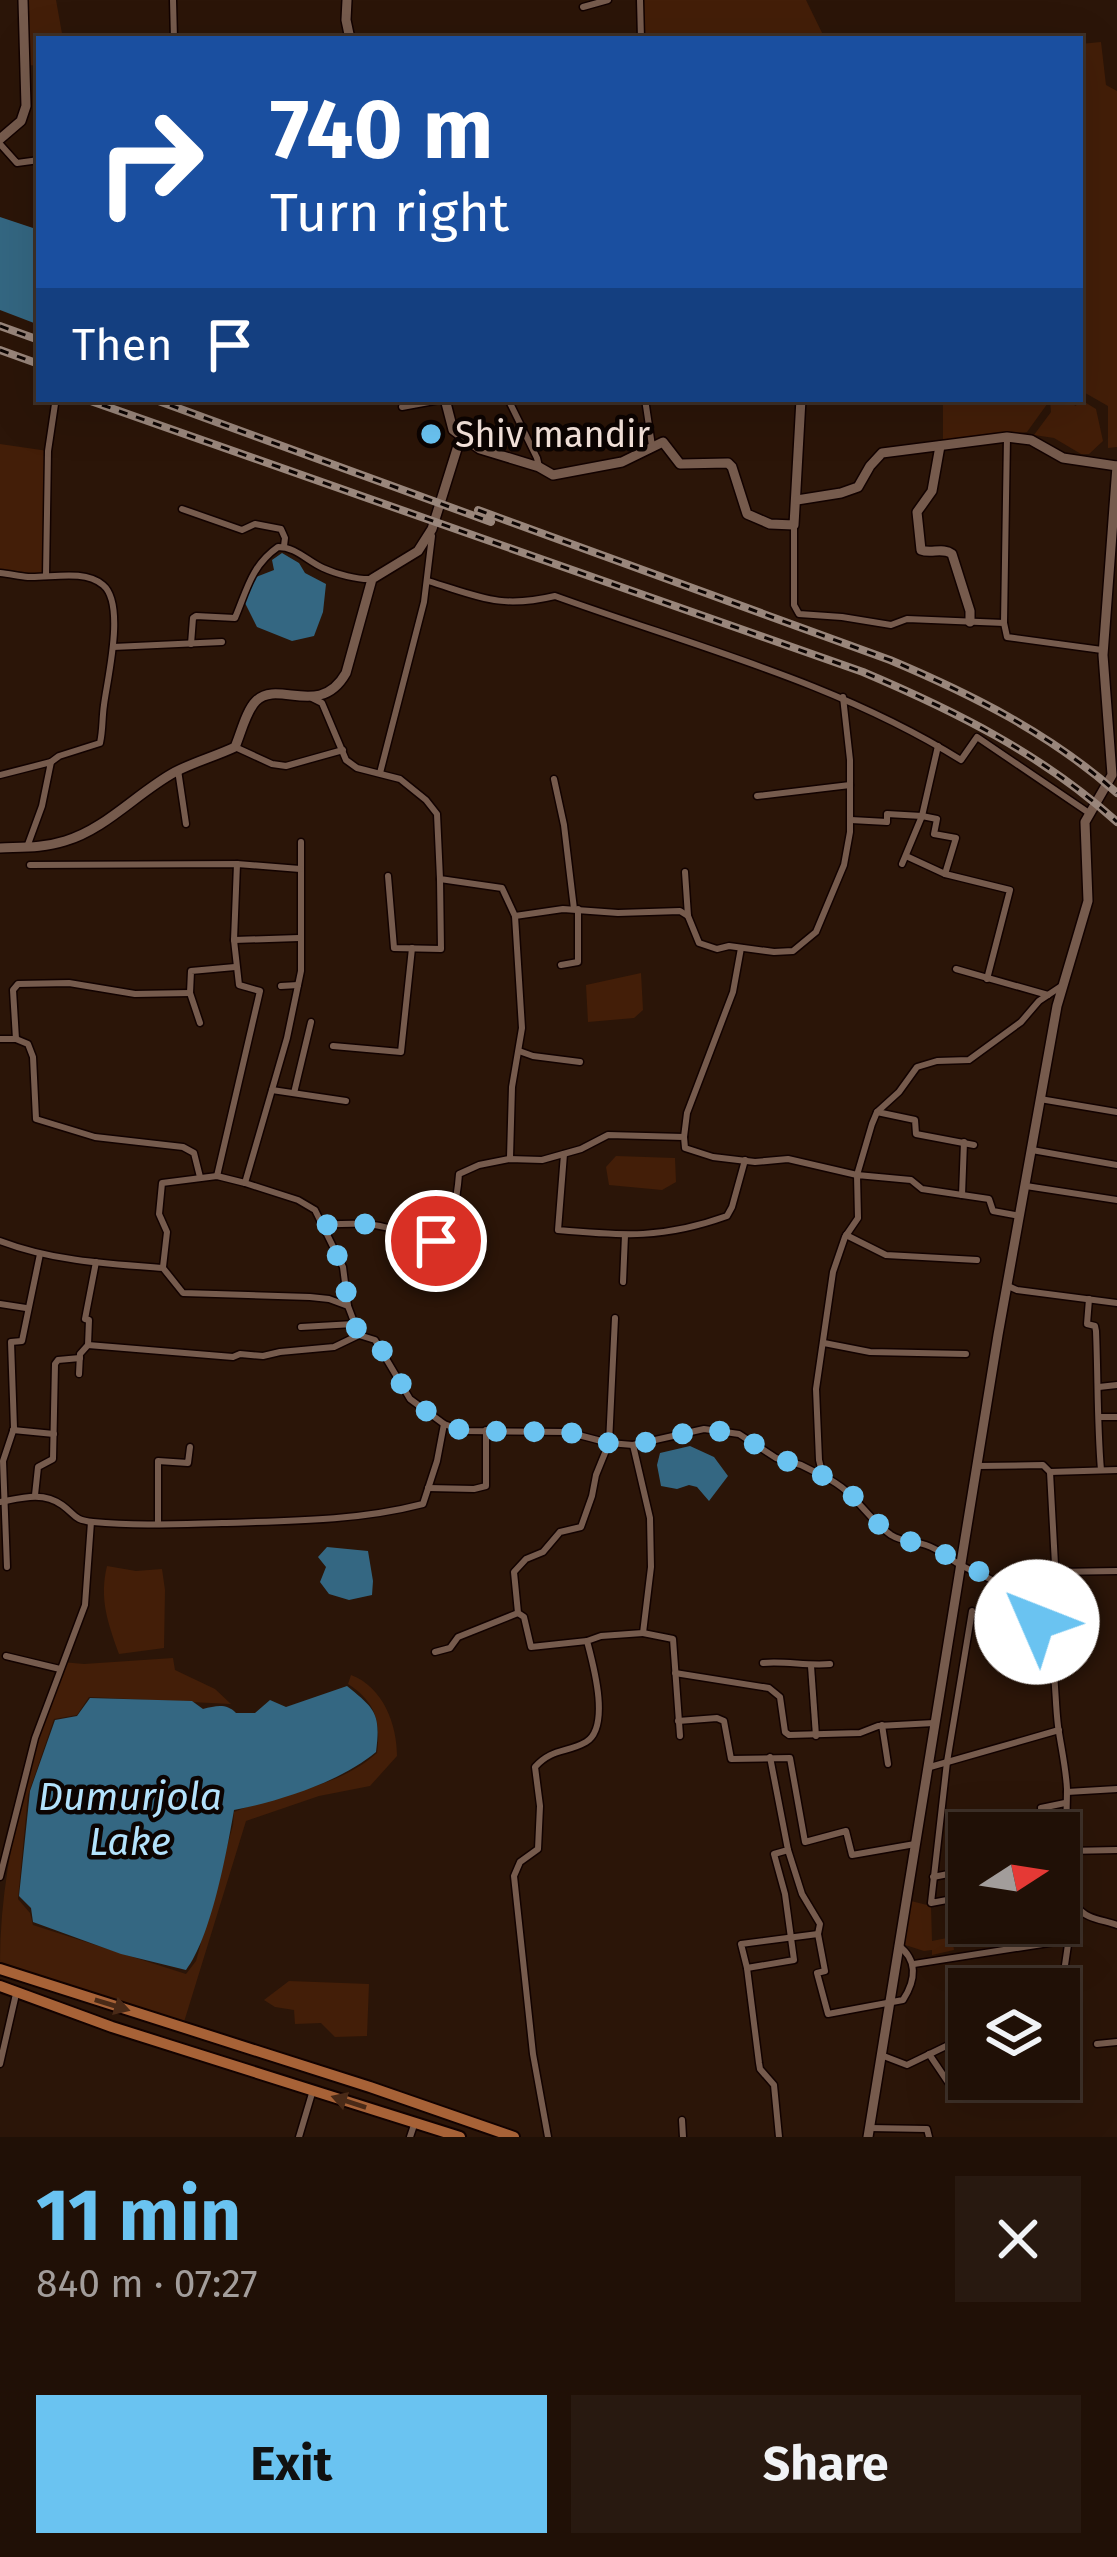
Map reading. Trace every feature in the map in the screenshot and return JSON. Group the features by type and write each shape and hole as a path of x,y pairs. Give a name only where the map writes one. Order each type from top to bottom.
{"main road":[{"path":"0,1969 514,2137"},
{"path":"0,1986 460,2137"}],"street":[{"path":"23,0 25,114 0,141 17,163 36,160"},
{"path":"173,0 174,36"},
{"path":"347,0 349,36"},
{"path":"583,7 608,0"},
{"path":"640,0 641,36"},
{"path":"26,68 36,67"},
{"path":"402,407 429,402"},
{"path":"446,402 454,430 461,436 480,448 553,475 622,462 663,442 680,464 728,463 747,514 770,524 794,525"},
{"path":"510,402 539,467"},
{"path":"645,402 652,446"},
{"path":"801,402 794,525 794,605 800,614 891,625 907,619 1004,623"},
{"path":"46,576 48,451 55,404"},
{"path":"380,773 411,664 428,581 434,520 461,436"},
{"path":"797,500 858,487 882,453 1007,437 1031,440 1063,458 1117,466 1103,650 1112,775 1085,822 1088,901 1063,985 1031,1149 868,2133 927,2129 929,2137"},
{"path":"1007,437 1006,637 1103,650"},
{"path":"940,446 934,484 917,512 919,543 926,552 952,554 970,622"},
{"path":"182,509 242,530 256,524 281,529 284,546"},
{"path":"284,546 325,570 372,579 418,551 434,520"},
{"path":"191,644 193,618 236,618 250,577 269,554 284,546"},
{"path":"0,573 73,576 103,585 111,595 113,647 100,743 0,775"},
{"path":"0,848 41,847 70,840 178,770 235,747 253,702 267,694 309,697 338,687 346,674 372,579"},
{"path":"428,581 500,603 556,596 797,679 961,760 977,737 1090,813"},
{"path":"113,647 222,643"},
{"path":"309,697 322,703 346,760 357,768 400,779 437,814 441,949 394,948 388,876"},
{"path":"685,872 688,916 699,943 718,949 793,951 816,932 844,866 850,820 843,698"},
{"path":"1108,753 1117,736"},
{"path":"938,746 922,816 904,860 1010,890 987,980"},
{"path":"235,747 286,766 343,750"},
{"path":"27,847 51,762"},
{"path":"178,770 186,824"},
{"path":"554,779 576,909 578,962 561,965"},
{"path":"758,796 850,785"},
{"path":"850,820 887,822 887,814 938,819 934,835 956,838 945,874"},
{"path":"245,1183 302,971 301,842"},
{"path":"30,865 237,864 300,869"},
{"path":"217,1176 260,991 239,985 235,967 237,864"},
{"path":"440,879 502,889 515,916 522,1028 512,1087 509,1159"},
{"path":"515,916 576,909 680,911 688,916"},
{"path":"234,940 299,938"},
{"path":"741,948 734,992 687,1113 685,1148 713,1157 788,1159 857,1175 911,1180 922,1189 989,1199 993,1211 1021,1216"},
{"path":"333,1046 401,1052 412,949"},
{"path":"200,1023 190,993 191,971 235,967"},
{"path":"956,969 1048,995"},
{"path":"16,1040 13,990 18,984 69,983 135,994 190,993"},
{"path":"281,986 298,985"},
{"path":"823,1476 816,1389 833,1272 858,1218 857,1175 872,1124 917,1067 969,1060 1063,985"},
{"path":"294,1093 311,1022"},
{"path":"0,1039 28,1044 36,1119 95,1137 183,1147 194,1153 200,1177"},
{"path":"519,1051 580,1061"},
{"path":"272,1090 346,1101"},
{"path":"1040,1099 1117,1112"},
{"path":"878,1112 915,1120 916,1134 974,1145"},
{"path":"323,1225 382,1225 416,1243 436,1241 457,1203 459,1174 479,1165 509,1159 542,1160 608,1136 684,1137"},
{"path":"962,1195 964,1142"},
{"path":"1031,1149 1117,1165"},
{"path":"564,1154 558,1230 625,1235 660,1234 727,1216 745,1160"},
{"path":"348,1306 310,1297 183,1293 163,1268 167,1232 159,1214 162,1183 217,1176 298,1200 315,1210 343,1268 348,1306 359,1335"},
{"path":"1025,1186 1117,1200"},
{"path":"847,1234 886,1255 977,1259"},
{"path":"623,1282 625,1235"},
{"path":"0,1240 40,1254 163,1268"},
{"path":"7,1567 2,1460 13,1430 11,1342 22,1341 40,1254"},
{"path":"79,1374 80,1358 88,1345 89,1320 85,1319 96,1262"},
{"path":"1007,1286 1117,1303"},
{"path":"1089,1299 1087,1324 1095,1326 1101,1471"},
{"path":"0,1304 28,1308"},
{"path":"518,1613 514,1572 526,1559 543,1552 560,1532 581,1527 609,1443 615,1318"},
{"path":"301,1327 354,1324"},
{"path":"88,1345 263,1357 334,1347 359,1335 376,1340 410,1399 444,1424 464,1431 568,1432 633,1445 704,1429 739,1434 776,1458 844,1486 898,1540 939,1550 1019,1595 1052,1653 1065,1812"},
{"path":"824,1343 870,1352 966,1354"},
{"path":"34,1495 38,1467 53,1459 55,1364 80,1358"},
{"path":"1099,1387 1117,1385"},
{"path":"1101,1417 1117,1417"},
{"path":"3,1501 34,1495 60,1503 75,1519 91,1522 269,1522 384,1514 423,1504 444,1424"},
{"path":"13,1430 54,1434"},
{"path":"428,1488 486,1486 486,1430"},
{"path":"633,1445 650,1518 644,1633"},
{"path":"158,1524 158,1461 188,1463 190,1447"},
{"path":"977,1466 1043,1465 1050,1472 1056,1583 1019,1595"},
{"path":"1050,1472 1117,1470"},
{"path":"0,1877 25,1771 85,1605 91,1522"},
{"path":"1055,1572 1117,1571"},
{"path":"948,1900 931,1903 947,1762 972,1611"},
{"path":"518,1613 524,1617 531,1647 617,1634 673,1639 680,1736"},
{"path":"435,1652 450,1648 458,1637 518,1613"},
{"path":"548,2137 533,2054 514,1876 520,1862 538,1849 535,1767 548,1755 590,1740 597,1727 599,1702 587,1641"},
{"path":"7,1656 60,1669"},
{"path":"763,1664 830,1664"},
{"path":"811,1666 816,1736"},
{"path":"675,1673 769,1688 780,1697 789,1735 934,1724"},
{"path":"678,1721 724,1721 730,1759 790,1758 806,1842 846,1831 852,1855 915,1844"},
{"path":"882,1726 888,1764"},
{"path":"927,1768 1059,1730"},
{"path":"770,1756 788,1850 802,1894 820,1924 825,1971 817,1972 828,2014 903,2000 910,1990 914,1964 898,1945"},
{"path":"1067,1792 1117,1789"},
{"path":"1041,1812 1041,1808 1065,1803"},
{"path":"747,1968 794,1960 774,1854 788,1850"},
{"path":"1080,1851 1117,1850"},
{"path":"933,1877 948,1874"},
{"path":"1080,1911 1117,1925"},
{"path":"779,2137 774,2085 760,2069 741,1944 818,1934"},
{"path":"914,1964 1043,1944"},
{"path":"0,2064 16,1994"},
{"path":"1097,2044 1117,2042"},
{"path":"881,2055 907,2065 948,2045"},
{"path":"929,2054 948,2082"},
{"path":"299,2137 314,2090"},
{"path":"682,2120 683,2137"},
{"path":"410,2137 416,2122"}],"shaded area":[{"path":"25,0 56,0 62,36 36,36 36,66 28,65"},
{"path":"644,0 806,0 824,36 644,36"},
{"path":"1101,42 1106,85 1117,91 1117,447 1108,448 1108,406 1083,392 1083,44"},
{"path":"1083,401 1096,409 1103,441 1089,454 1081,454 1054,438 1034,435 1051,412 1050,402 1073,402 1075,406"},
{"path":"943,402 1049,402 1027,432 943,442"},
{"path":"0,444 48,451 45,575 0,569"},
{"path":"641,973 643,1010 634,1018 588,1022 586,985"},
{"path":"616,1156 675,1158 676,1182 662,1190 609,1185 606,1167"},
{"path":"107,1566 162,1569 164,1648 119,1654 104,1600"},
{"path":"173,1658 175,1670 215,1689 231,1704 89,1697 77,1715 54,1719 28,1795 18,1899 33,1925 186,1974 196,1961 234,1812 344,1775 377,1753 374,1714 365,1698 348,1684 351,1675 380,1697 394,1732 397,1756 370,1786 319,1796 246,1821 184,2022 0,1962 11,1847 62,1662"},
{"path":"911,1901 931,1906 932,1941 948,1938 954,1950 932,1955 932,1950 902,1944"},
{"path":"289,1981 369,1984 367,2036 335,2037 321,2023 295,2024 294,2010 264,2000"}],"water":[{"path":"0,217 36,229 36,318 34,323 0,310"},
{"path":"282,553 326,584 314,636 292,641 257,627 244,601 256,577 274,570 272,560"},
{"path":"690,1446 714,1457 728,1476 709,1501 697,1487 661,1486 660,1453"},
{"path":"327,1547 368,1551 372,1595 349,1600 329,1594 320,1582 326,1567 318,1557"},
{"name":"Dumurjola Lake","path":"347,1686 374,1713 376,1752 309,1789 234,1810 210,1916 186,1970 121,1954 33,1922 31,1908 19,1896 30,1791 55,1720 77,1716 90,1698 192,1701 203,1709 221,1706 236,1713 255,1713 270,1700 286,1707"}],"railway":[{"path":"0,326 36,339"},
{"path":"0,350 36,363"},
{"path":"94,402 863,672 996,736 1059,775 1117,822"},
{"path":"161,402 491,522"},
{"path":"478,510 920,673 1038,734 1117,793"}],"place":[{"name":"Shiv mandir","path":"431,434"}],"route":[{"path":"436,1241 416,1243 382,1225 323,1225 343,1268 348,1306 359,1335 376,1340 410,1399 444,1424 464,1431 568,1432 633,1445 704,1429 739,1434 776,1458 844,1486 898,1540 921,1543 986,1574 1019,1595 1037,1622"}]}
